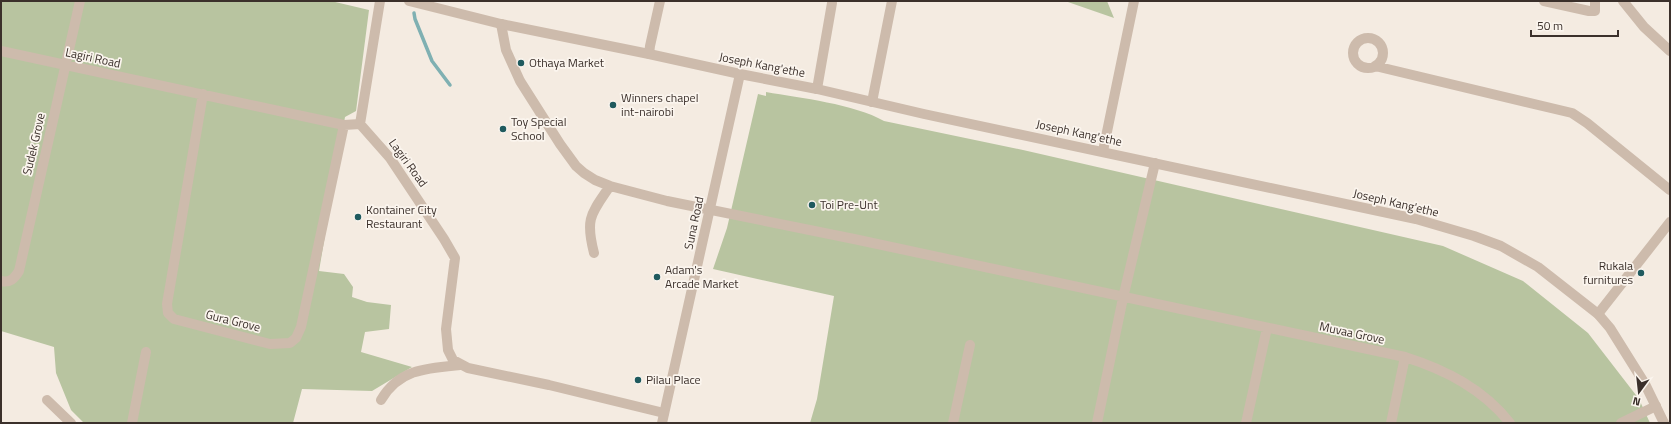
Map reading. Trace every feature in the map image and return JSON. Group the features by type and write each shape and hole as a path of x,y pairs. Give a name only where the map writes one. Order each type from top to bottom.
{"street":[{"name":"Sudek Grove","path":"1,281 6,282 13,279 18,272 80,1"},
{"path":"360,124 380,1"},
{"name":"Joseph Kang'ethe","path":"409,1 501,24 817,89 1416,219 1474,236 1501,246 1527,260 1598,314 1630,358 1645,384 1664,423"},
{"path":"649,54 660,1"},
{"path":"872,102 892,1"},
{"path":"1103,152 1134,1"},
{"path":"1544,1 1589,11 1595,11 1595,1"},
{"path":"1623,1 1644,27 1670,51"},
{"path":"817,89 832,3"},
{"name":"Muvaa Grove","path":"501,24 506,50 520,81 560,144 576,166 584,173 595,180 610,186 710,210 854,239 1123,298 1405,357 1446,373 1465,383 1492,404 1510,423"},
{"name":"Lagiri Road","path":"1,51 344,125 360,124 390,158 455,258 446,329 446,342 450,356 460,365"},
{"path":"1375,66 1572,113 1670,190"},
{"name":"Suna Road","path":"663,418 740,74"},
{"name":"Gura Grove","path":"203,94 167,304 168,313 174,319 270,344 290,342 296,338 301,327 344,125"},
{"path":"1097,423 1123,298 1155,163"},
{"path":"594,253 589,233 592,214 610,186"},
{"path":"1598,314 1670,222"},
{"path":"1246,423 1266,328"},
{"path":"953,423 970,345"},
{"path":"132,423 146,352"},
{"path":"1391,423 1405,357"},
{"path":"381,400 389,388 400,378 416,371 460,365 549,385 663,418"},
{"path":"47,400 71,423"},
{"path":"1621,423 1656,406"}],"green space":[{"path":"1,1 331,1 369,10 356,111 345,117 319,271 344,274 353,287 352,297 367,302 391,305 389,329 365,332 361,352 412,367 372,391 302,389 293,423 84,423 71,410 56,373 54,347 1,331"},
{"path":"1065,1 1107,1 1114,18"},
{"path":"766,92 843,106 872,115 884,121 1023,150 1443,246 1523,281 1588,333 1639,399 1650,423 810,423 817,399 834,296 713,269 727,228 758,94 766,96"}],"waterway":[{"path":"414,13 432,61 450,85"}],"place":[{"name":"Othaya Market","path":"521,63"},
{"name":"Winners chapel int-nairobi","path":"613,105"},
{"name":"Toy Special School","path":"503,129"},
{"name":"Toi Pre-Unt","path":"812,205"},
{"name":"Kontainer City Restaurant","path":"358,217"},
{"name":"Rukala furnitures","path":"1641,273"},
{"name":"Adam's Arcade Market","path":"657,277"},
{"name":"Pilau Place","path":"638,380"}]}
